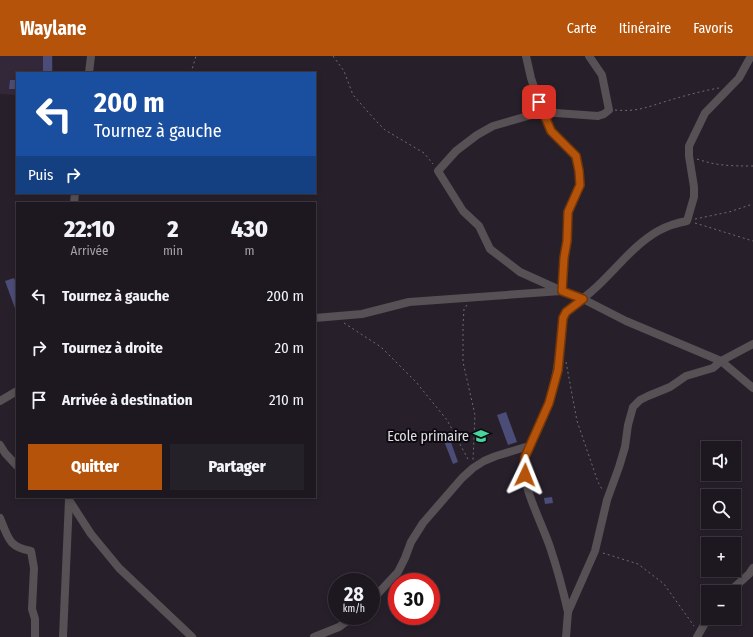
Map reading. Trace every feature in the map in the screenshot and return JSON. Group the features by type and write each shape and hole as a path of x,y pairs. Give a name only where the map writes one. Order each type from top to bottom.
{"street":[{"path":"89,72 91,56"},
{"path":"526,56 531,78 542,112 551,131 576,156 579,171 580,185 568,212 562,291"},
{"path":"589,56 602,75 609,110 604,114 598,116 542,112 493,126 477,135 456,151 438,171 463,211 479,226 490,249 520,272 583,299 626,321 721,361 753,388"},
{"path":"566,637 568,612 562,584 526,483 524,467 525,457 551,396 558,370 563,318 566,312 583,299 632,251 657,232 670,225 687,221 694,197 689,146 705,113 739,78 751,56"},
{"path":"316,318 362,314 408,302 562,291"},
{"path":"568,612 595,551 607,500 621,460 630,416 637,403 648,396 670,387 677,380 712,368 721,361 753,344"},
{"path":"0,401 16,392"},
{"path":"0,445 16,465"},
{"path":"380,591 398,572 411,542 423,523 462,478 473,468 496,456 529,446"},
{"path":"63,637 69,498"},
{"path":"69,498 91,534 119,568 192,637"},
{"path":"0,518 13,545 31,551 34,568 32,609 35,637"},
{"path":"737,585 749,574 753,568"},
{"path":"315,637 342,625"},
{"path":"698,635 704,625"}],"path":[{"path":"191,72 196,56"},
{"path":"333,56 344,71 353,95 376,122 385,130 424,153 438,171"},
{"path":"609,110 628,112 641,110 702,91 733,84"},
{"path":"689,156 708,163 725,166 753,166"},
{"path":"687,221 729,212 753,204"},
{"path":"687,221 753,241"},
{"path":"472,298 464,309 463,362 475,415 473,468"},
{"path":"334,316 381,347 416,382 447,420 473,468"},
{"path":"566,360 577,421 598,482 607,500"},
{"path":"595,551 638,564 664,584 698,635"}],"shaded area":[{"path":"0,56 53,56 53,72 16,72 16,95 0,94"}],"building":[{"path":"43,56 52,56 52,72 43,72"},
{"path":"10,80 16,80 16,89 9,89"},
{"path":"14,278 16,283 16,311 5,281"},
{"path":"506,412 517,442 508,445 497,415"},
{"path":"448,434 458,462 453,464 442,436"},
{"path":"552,497 553,503 545,504 544,498"}],"place":[{"name":"Ecole primaire","path":"481,436"}],"route":[{"path":"525,475 525,457 549,403 558,370 563,318 566,312 583,299 562,291 568,212 580,185 576,156 551,131 539,102"}]}
